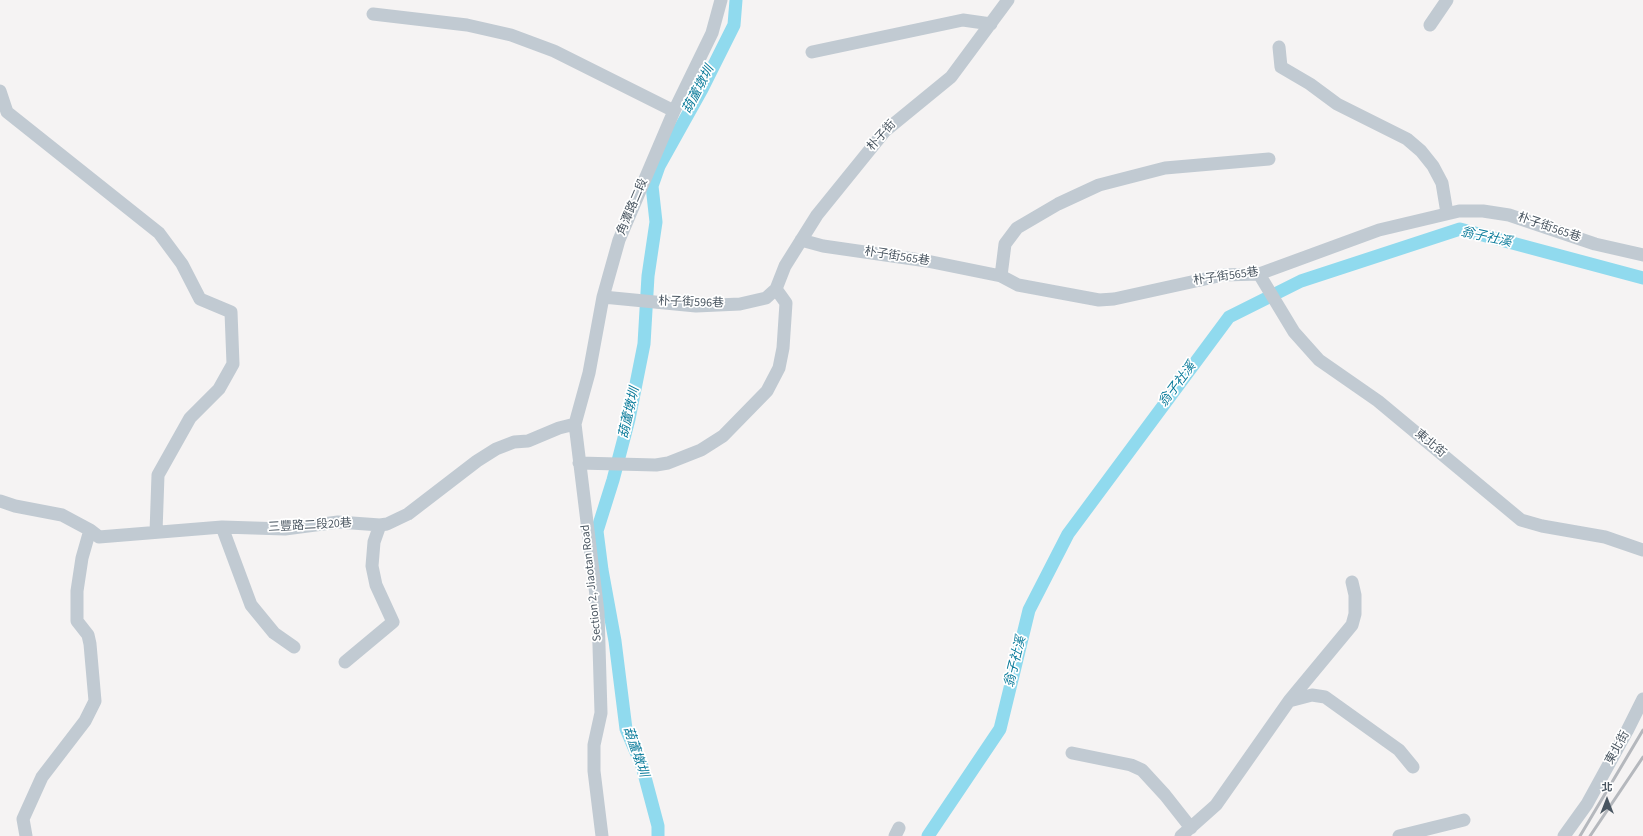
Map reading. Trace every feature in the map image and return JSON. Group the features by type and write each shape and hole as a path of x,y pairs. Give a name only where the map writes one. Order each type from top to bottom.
{"street":[{"name":"角潭路二段","path":"575,424 588,373 603,297 618,240 674,111 712,33 721,0"},
{"name":"朴子街","path":"776,289 785,266 817,214 885,131 951,77 1008,0"},
{"path":"1430,25 1447,0"},
{"path":"373,14 468,25 511,34 554,51 674,111"},
{"path":"812,52 963,20 991,24"},
{"path":"1279,47 1281,67 1310,84 1337,104 1407,139 1421,151 1433,166 1442,184 1446,213"},
{"path":"0,91 7,112 159,233 182,264 200,299 231,312 233,364 219,389 190,418 158,475 156,532"},
{"path":"1001,276 1005,244 1017,228 1058,204 1099,185 1165,168 1270,159"},
{"name":"朴子街565巷","path":"801,240 823,246 927,261 1001,276 1018,284 1099,300 1114,299 1223,275 1260,277 1379,230 1446,213 1471,211 1496,212 1595,244 1643,255"},
{"name":"東北街","path":"1260,277 1294,332 1319,360 1378,401 1521,520 1542,526 1605,537 1643,550"},
{"path":"579,463 668,463 701,450 723,436 767,391 779,368 783,348 786,303 776,289"},
{"name":"朴子街596巷","path":"603,297 696,306 740,304 766,298 776,289"},
{"name":"三豐路二段20巷","path":"0,501 15,506 62,515 90,530 99,537 222,527 285,529 338,522 380,525 387,524 408,514 496,448 514,442 528,441 559,428 575,424"},
{"name":"Section 2, Jiaotan Road","path":"575,424 598,612 601,713 594,745 594,771 602,836"},
{"path":"345,662 393,622 376,585 372,566 374,542 380,525"},
{"path":"222,527 251,605 274,633 294,647"},
{"path":"26,836 23,819 42,777 85,721 95,701 88,635 77,621 77,591 82,558 90,530"},
{"path":"1072,753 1131,765 1142,770 1165,795 1186,832 1216,805 1289,701 1352,625 1355,608 1352,582"},
{"path":"1289,701 1312,695 1325,697 1399,750 1413,767"},
{"name":"東北街","path":"1564,836 1587,804 1643,699"},
{"path":"1399,836 1464,820"}],"waterway":[{"name":"葫蘆墩圳","path":"658,836 658,826 642,766 626,729 615,641 602,570 597,531 613,480 629,419 644,344 648,276 656,222 652,186 659,166 702,89 734,25 736,0"},
{"name":"翁子社溪","path":"928,836 1000,729 1029,610 1068,534 1229,317 1301,281 1460,229 1643,278"}],"railway":[{"path":"1580,836 1643,730"},
{"path":"1590,836 1643,757"}]}
